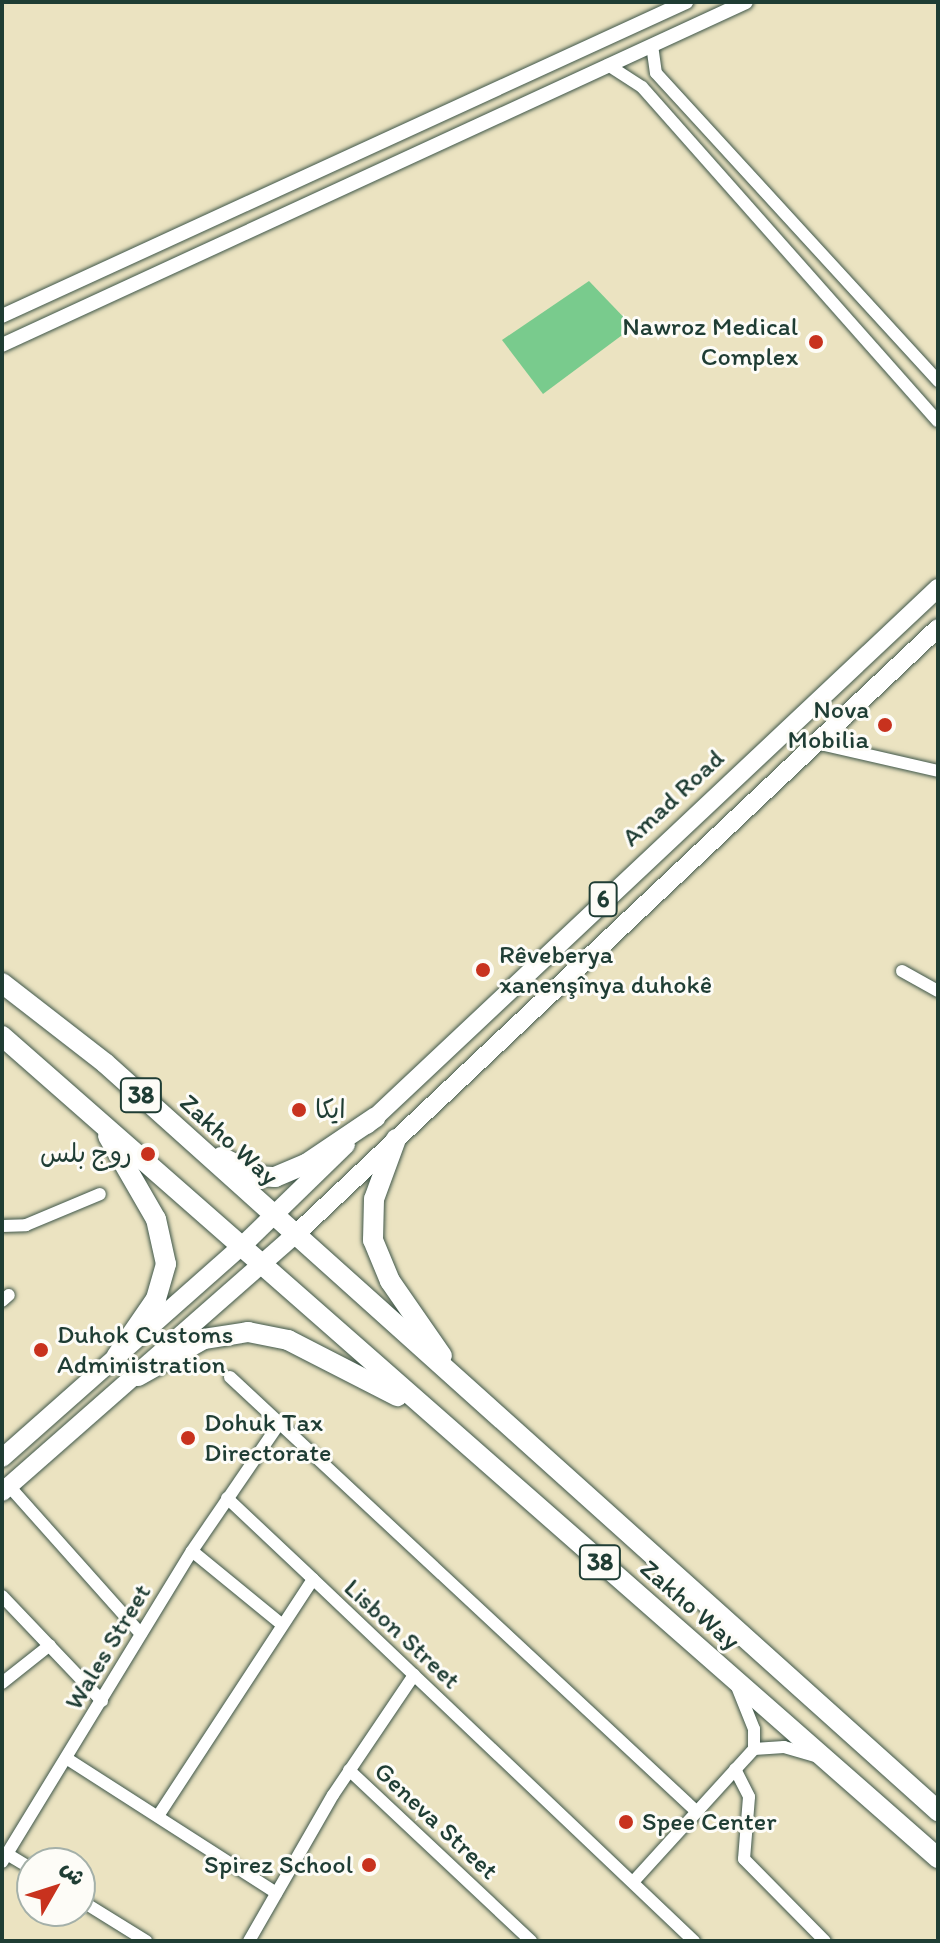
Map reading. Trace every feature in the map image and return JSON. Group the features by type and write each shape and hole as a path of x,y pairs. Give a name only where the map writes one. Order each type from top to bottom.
{"highway":[{"name":"Zakho Way","path":"2,983 105,1063 273,1215"},
{"name":"38","path":"2,1036 85,1104 264,1264"},
{"path":"85,1104 144,1192 164,1245 162,1283 116,1357"},
{"path":"181,1131 237,1166 275,1177 306,1164 376,1117"},
{"path":"396,1139 374,1199 373,1240 409,1311 477,1400"},
{"name":"38","path":"273,1215 295,1235"},
{"name":"Zakho Way","path":"295,1235 938,1811"},
{"name":"Zakho Way","path":"264,1264 448,1431 938,1858"},
{"path":"138,1376 204,1339 248,1332 269,1335 355,1371 448,1431"}],"main road":[{"name":"Amad Road","path":"2,1458 242,1246 938,588"},
{"name":"6","path":"295,1235 938,628"},
{"path":"6,1489 295,1235"}],"street":[{"path":"2,316 686,2"},
{"path":"2,345 746,2"},
{"path":"652,45 656,73 938,381"},
{"path":"608,65 642,87 938,421"},
{"path":"642,87 646,77 656,73"},
{"path":"527,77 535,98"},
{"path":"291,184 301,206"},
{"path":"172,238 184,261"},
{"path":"816,743 938,771"},
{"path":"902,971 938,991"},
{"path":"2,1226 26,1225 100,1194"},
{"path":"230,1377 697,1812"},
{"name":"Wales Street","path":"5,1858 192,1551 279,1424"},
{"path":"6,1489 141,1634"},
{"path":"227,1498 313,1579"},
{"path":"192,1551 280,1623"},
{"name":"Lisbon Street","path":"158,1816 280,1623 313,1579 694,1941"},
{"path":"2,1596 102,1701"},
{"path":"2,1683 50,1645"},
{"path":"349,1770 414,1675"},
{"path":"732,1676 754,1729 754,1749"},
{"path":"633,1882 754,1749 784,1747 829,1761"},
{"path":"66,1758 276,1893"},
{"path":"735,1769 749,1797 744,1859 825,1941"},
{"name":"Geneva Street","path":"249,1941 349,1770 531,1941"},
{"path":"96,1910 146,1941"}],"green space":[{"path":"589,281 633,327 543,394 502,340"}],"place":[{"name":"Nawroz Medical Complex","path":"816,342"},
{"name":"Nova Mobilia","path":"885,725"},
{"name":"Rêveberya xanenşînya duhokê","path":"483,970"},
{"name":"ايكا","path":"299,1110"},
{"name":"روج بلس","path":"148,1154"},
{"name":"Duhok Customs Administration","path":"41,1350"},
{"name":"Dohuk Tax Directorate","path":"188,1438"},
{"name":"Spee Center","path":"626,1822"},
{"name":"Spirez School","path":"369,1865"}]}
